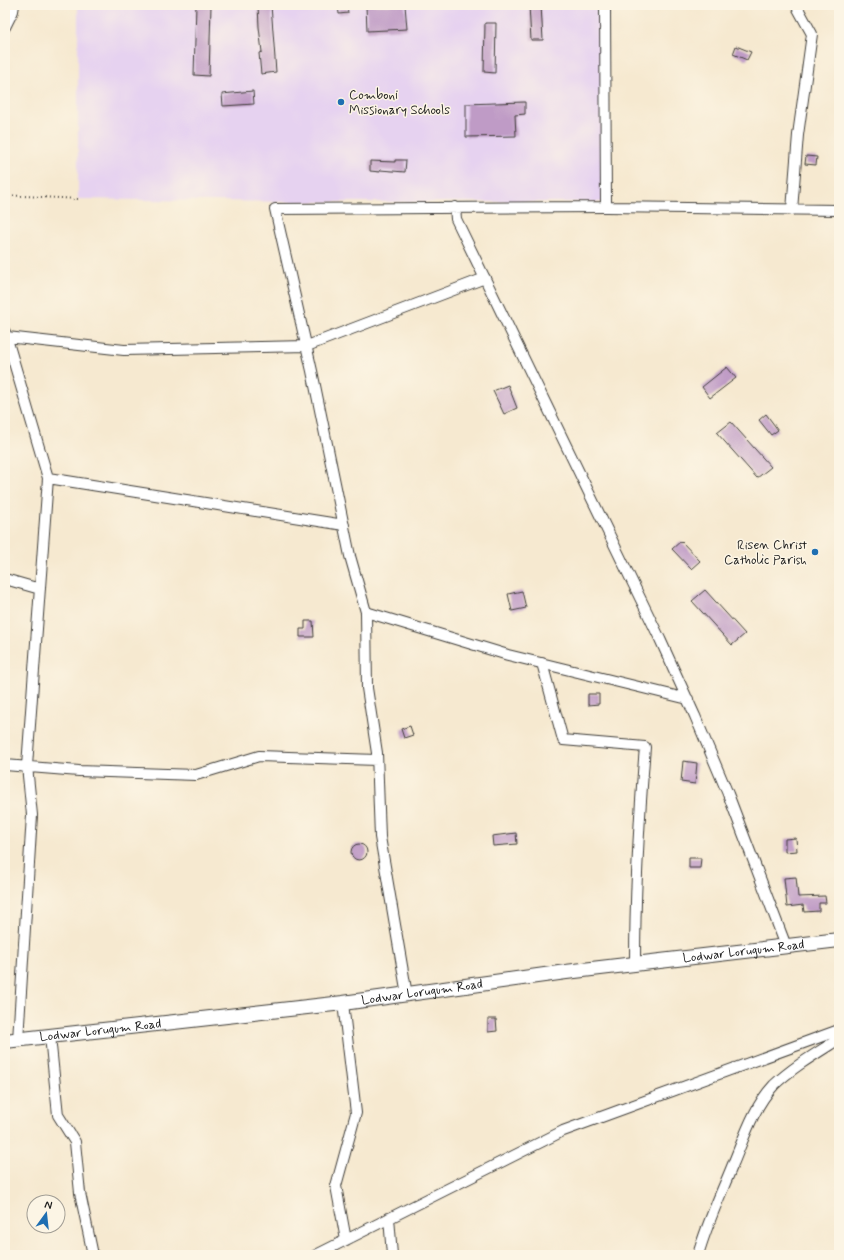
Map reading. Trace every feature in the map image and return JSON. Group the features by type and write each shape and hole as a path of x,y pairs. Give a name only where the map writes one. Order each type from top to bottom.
{"main road":[{"name":"Lodwar Lorugum Road","path":"12,1041 344,1003 566,972 839,940"}],"street":[{"path":"605,5 606,207"},
{"path":"792,210 798,135 812,34 796,5"},
{"path":"5,28 11,8"},
{"path":"455,207 456,219 688,699 728,794 786,946"},
{"path":"407,995 380,837 377,760 367,688 366,612 350,556 307,346 275,209 606,207 839,210"},
{"path":"12,1041 32,815 27,766 48,478 6,334 124,350 307,346 485,278"},
{"path":"48,478 344,525"},
{"path":"5,579 40,588"},
{"path":"366,612 508,655 688,699"},
{"path":"542,663 563,740 645,748 639,820 635,901 635,964"},
{"path":"5,764 79,771 196,775 259,756 377,760"},
{"path":"344,1003 356,1113 336,1186 346,1240"},
{"path":"316,1255 563,1131 839,1030"},
{"path":"50,1036 58,1115 75,1142 80,1193 93,1255"},
{"path":"698,1255 708,1224 745,1135 759,1106 774,1086 794,1069 839,1039"},
{"path":"389,1218 392,1255"}],"path":[{"path":"5,195 78,199"}],"shaded area":[{"name":"Comboni Missionary Schools","path":"78,5 603,5 604,202 291,202 78,199"}],"building":[{"path":"196,5 211,5 209,76 194,75"},
{"path":"258,5 271,5 276,72 261,74 259,53 262,52"},
{"path":"338,5 347,5 348,13 339,14"},
{"path":"366,5 405,5 407,29 367,31"},
{"path":"529,5 541,5 543,40 531,40"},
{"path":"485,23 496,23 495,73 484,72"},
{"path":"736,46 751,52 747,60 733,54"},
{"path":"253,91 254,104 223,106 222,94"},
{"path":"525,102 525,114 515,115 516,136 466,137 466,104"},
{"path":"806,156 817,157 816,165 805,164"},
{"path":"395,160 406,160 405,172 380,170 380,172 370,171 370,161 395,162"},
{"path":"727,367 736,378 710,398 702,387"},
{"path":"508,385 517,408 504,414 493,391"},
{"path":"766,414 778,430 771,435 759,420"},
{"path":"731,422 771,467 757,478 717,433"},
{"path":"681,541 700,561 691,569 672,549"},
{"path":"705,590 745,634 732,645 692,601"},
{"path":"522,591 526,608 512,611 508,594"},
{"path":"305,621 313,621 314,637 300,637 300,629 305,629"},
{"path":"588,694 599,694 599,704 588,705"},
{"path":"410,726 413,735 404,738 401,729"},
{"path":"683,761 697,763 695,784 681,782"},
{"path":"516,833 517,844 493,846 492,836"},
{"path":"796,838 797,851 785,852 785,839"},
{"path":"359,844 366,849 367,852 362,859 359,860 352,855 351,852 356,845"},
{"path":"689,858 701,858 700,868 689,868"},
{"path":"796,877 798,897 825,896 826,903 819,903 819,911 804,912 803,905 787,907 784,878"},
{"path":"488,1019 496,1019 497,1031 488,1032"}],"place":[{"name":"Comboni Missionary Schools","path":"341,102"},
{"name":"Risen Christ Catholic Parish","path":"815,552"}]}
